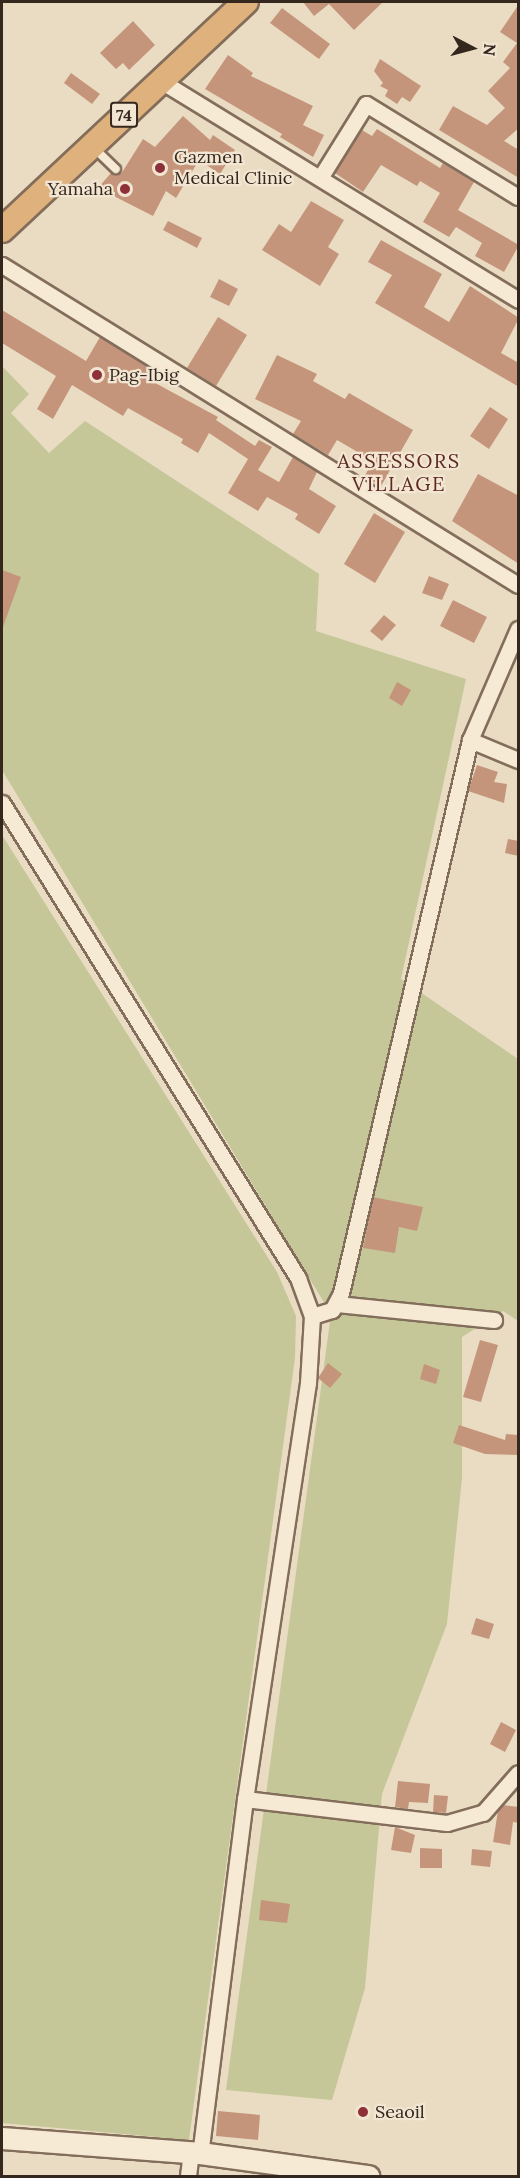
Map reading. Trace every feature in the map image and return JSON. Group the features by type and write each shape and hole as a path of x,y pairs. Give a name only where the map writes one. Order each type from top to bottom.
{"highway":[{"name":"74","path":"2,230 246,2"}],"main road":[{"path":"2,2138 195,2152 368,2176"}],"street":[{"path":"161,81 519,300"},
{"path":"320,178 366,104 519,197"},
{"path":"2,265 519,585"},
{"path":"312,1316 325,1313 337,1304 470,741 519,629"},
{"path":"470,741 519,760"},
{"path":"2,803 282,1252 306,1295 312,1316 308,1383 245,1799 195,2152 188,2176"},
{"path":"337,1304 494,1320"},
{"path":"245,1799 447,1823 483,1813 519,1773"}],"lane":[{"path":"92,146 116,169"}],"green space":[{"path":"2,366 29,394 11,413 49,453 85,421 319,574 316,631 466,679 401,979 518,1059 518,1321 503,1311 462,1337 462,1478 447,1624 382,1794 365,1988 332,2100 226,2090 331,1314 2,770"},
{"path":"2,835 277,1272 296,1316 295,1358 189,2140 2,2123"}],"building":[{"path":"303,2 383,2 354,30 329,4 314,16"},
{"path":"519,4 519,128 504,141 519,150 519,178 439,130 453,106 487,125 505,108 488,91 510,68 503,62 517,43 500,32"},
{"path":"282,8 330,44 319,59 270,23"},
{"path":"133,21 155,45 129,70 123,63 116,69 100,53"},
{"path":"228,55 253,73 251,76 313,106 303,125 324,135 313,157 280,137 282,134 205,89"},
{"path":"380,59 421,86 410,102 402,97 397,104 385,96 388,90 380,86 383,83 374,71"},
{"path":"71,73 100,94 92,104 64,83"},
{"path":"183,116 210,140 213,135 235,150 220,174 199,160 176,198 166,191 153,216 98,188 111,173 121,174 143,139 155,147"},
{"path":"377,129 440,168 443,163 474,182 458,210 519,245 504,272 475,256 482,243 456,227 449,237 423,222 440,193 420,181 417,186 381,165 363,192 335,173 362,130 372,136"},
{"path":"311,201 344,220 328,247 339,254 320,286 262,250 279,224 291,232"},
{"path":"168,221 202,238 197,248 163,230"},
{"path":"381,240 442,274 424,307 449,322 470,286 519,318 501,353 519,363 519,387 375,303 392,275 368,262"},
{"path":"219,279 238,289 229,306 210,297"},
{"path":"2,310 86,361 100,337 151,369 146,378 218,417 216,420 255,446 259,440 272,447 258,470 279,482 293,457 317,472 309,489 336,506 319,534 295,519 298,514 267,497 258,511 228,493 248,459 209,433 198,453 181,443 183,439 128,408 123,416 72,385 53,419 37,409 56,376 2,343"},
{"path":"218,317 247,335 216,386 187,368"},
{"path":"277,355 317,374 313,381 345,399 349,393 413,430 381,486 364,477 373,461 337,440 328,455 293,434 301,421 255,399"},
{"path":"490,407 508,419 489,449 470,436"},
{"path":"478,474 519,496 519,564 452,521"},
{"path":"374,513 405,532 375,583 344,564"},
{"path":"2,570 21,577 3,627 2,626"},
{"path":"429,576 449,584 442,600 422,593"},
{"path":"453,600 487,617 474,643 440,626"},
{"path":"384,615 396,625 382,641 370,631"},
{"path":"397,682 411,690 402,706 389,698"},
{"path":"477,765 498,772 494,782 507,784 504,803 468,791"},
{"path":"508,839 519,841 519,856 505,853"},
{"path":"373,1197 423,1207 417,1231 399,1227 395,1253 363,1248"},
{"path":"480,1340 498,1345 481,1402 463,1397"},
{"path":"328,1363 342,1374 330,1388 318,1378"},
{"path":"424,1364 440,1370 436,1384 420,1379"},
{"path":"459,1425 505,1440 506,1434 519,1435 519,1455 485,1454 453,1443"},
{"path":"476,1618 494,1624 489,1639 471,1634"},
{"path":"501,1722 516,1730 505,1752 490,1744"},
{"path":"398,1781 430,1784 428,1803 409,1802 408,1809 395,1807"},
{"path":"434,1795 448,1796 446,1813 433,1812"},
{"path":"503,1805 519,1807 519,1823 513,1822 510,1845 493,1842 498,1811"},
{"path":"395,1827 415,1835 411,1853 391,1850"},
{"path":"420,1848 442,1849 442,1868 420,1868"},
{"path":"472,1849 492,1851 490,1867 471,1865"},
{"path":"261,1900 290,1904 287,1923 259,1920"},
{"path":"218,2111 260,2115 258,2140 216,2136"}],"place":[{"name":"Gazmen Medical Clinic","path":"160,168"},
{"name":"Yamaha","path":"125,189"},
{"name":"Pag-Ibig","path":"97,375"},
{"name":"Seaoil","path":"363,2112"}],"district":[{"name":"ASSESSORS VILLAGE","path":"399,472"}]}
